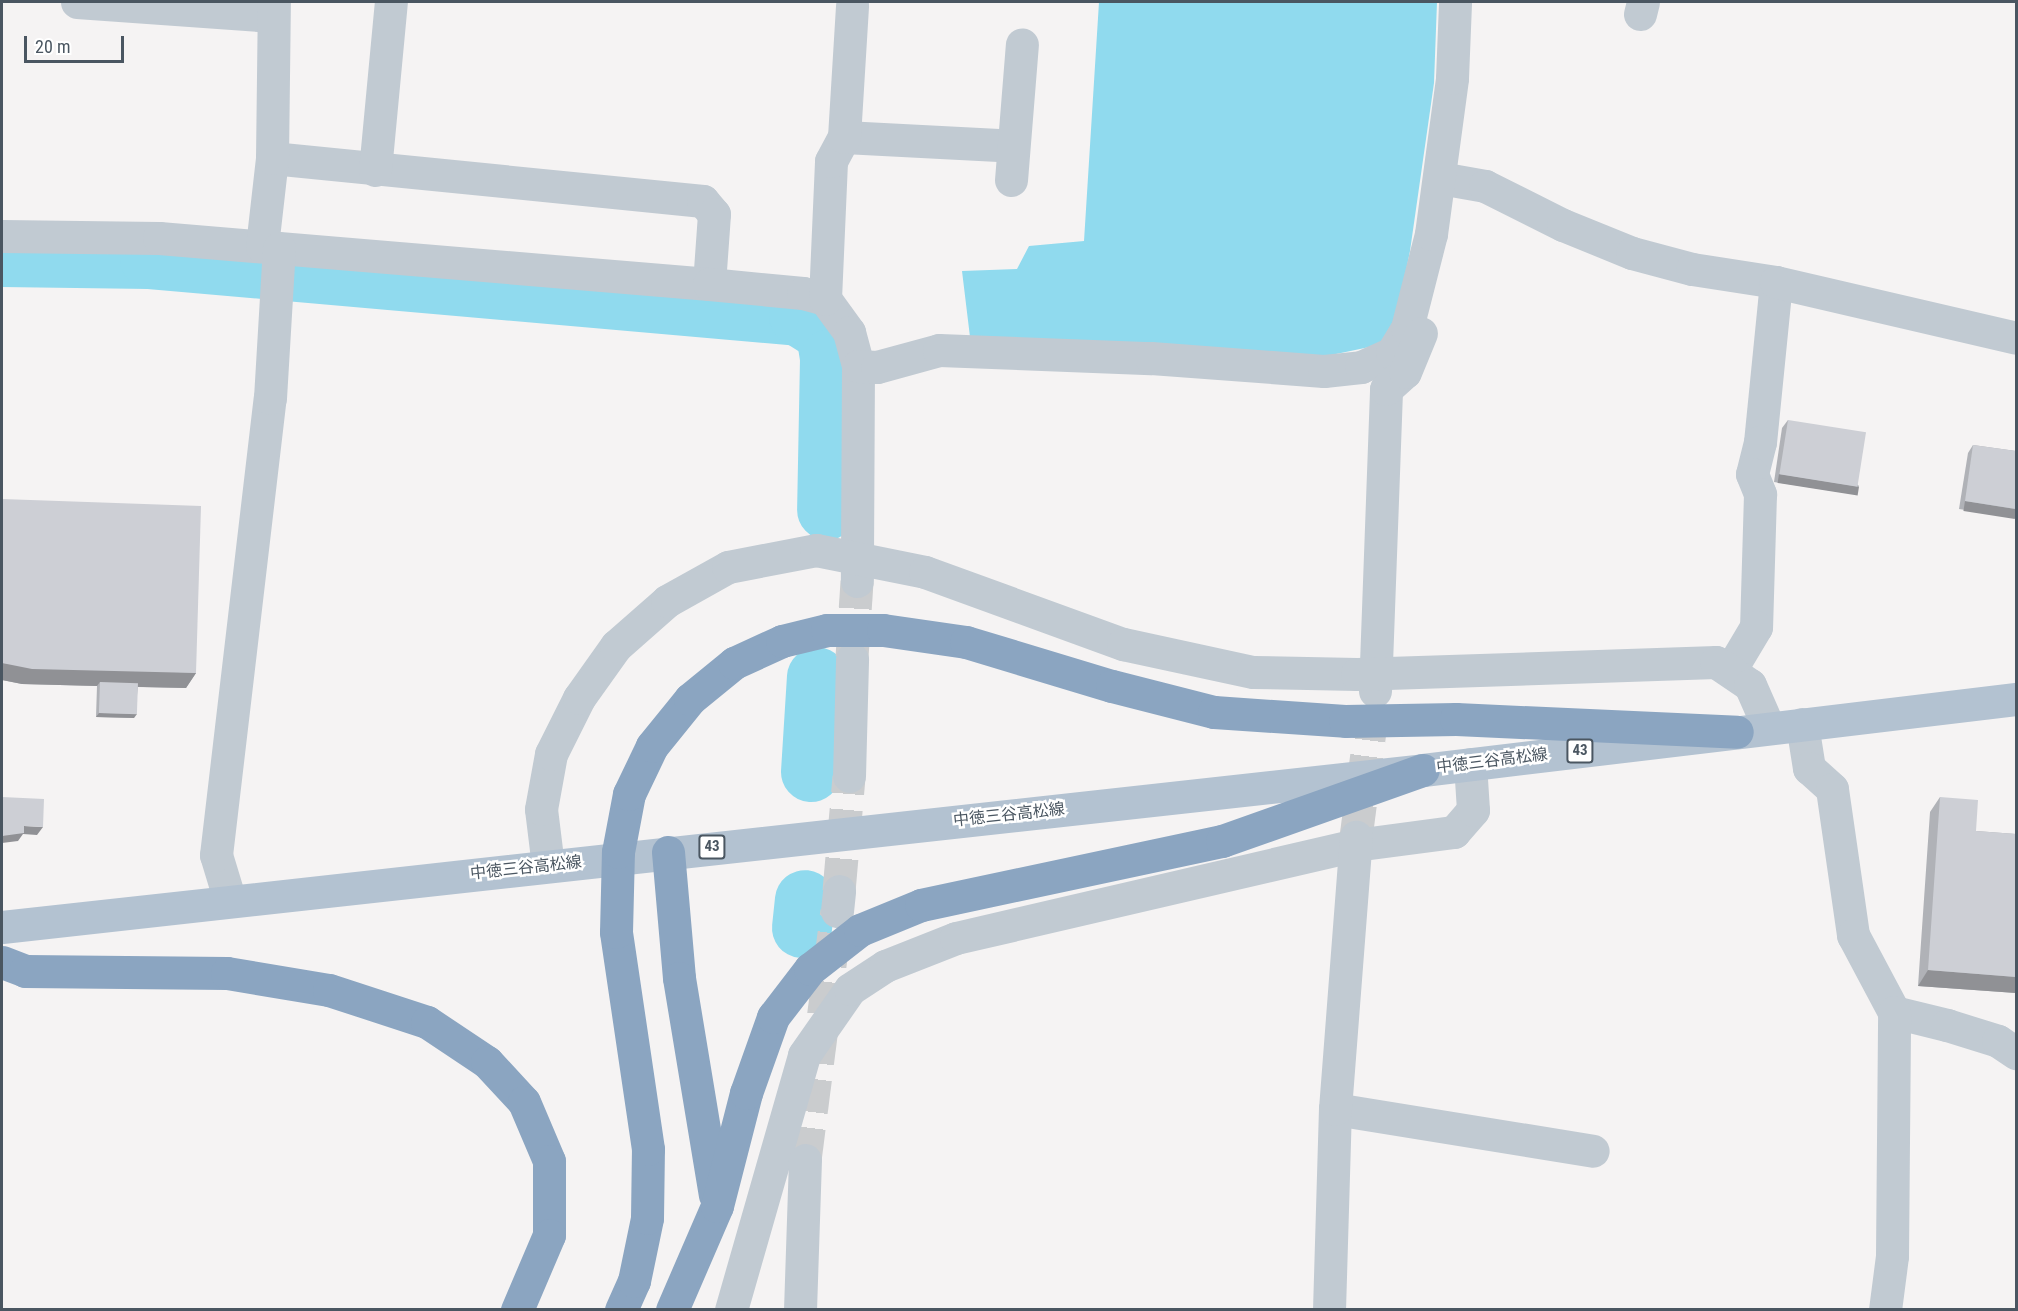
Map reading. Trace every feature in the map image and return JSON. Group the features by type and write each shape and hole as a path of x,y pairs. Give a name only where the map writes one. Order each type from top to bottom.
{"highway":[{"path":"621,1310 634,1281 647,1218 648,1149 616,932 618,852 629,794 652,746 690,699 734,663 782,641 827,630 883,630 966,642 1112,686 1214,712 1345,721 1456,719 1737,732"},
{"path":"672,1310 717,1206 746,1093 773,1017 810,969 860,930 921,904 1222,841 1423,770"},
{"path":"668,852 679,978 717,1206"},
{"path":"2,962 25,971 227,973 306,986 427,1022 487,1062 524,1102 549,1161 549,1235 517,1310"}],"main road":[{"name":"中徳三谷高松線","path":"2,927 1423,770 2016,699"}],"street":[{"path":"77,2 274,9 270,398 216,855 230,901"},
{"path":"375,170 391,2"},
{"path":"858,366 877,367 939,350 1151,358 1324,371 1361,367 1392,353 1407,328 1431,234 1440,178 1455,2"},
{"path":"852,5 844,137 831,161 825,299 849,332 858,366 857,568"},
{"path":"1011,180 1022,44"},
{"path":"844,137 1013,146"},
{"path":"272,159 703,201 714,214 709,284"},
{"path":"1440,178 1485,186 1563,225 1632,253 1692,269 1776,282 2016,338"},
{"path":"1376,682 1386,389 1405,372 1429,313 1433,283 1431,234"},
{"path":"2,236 159,238 273,259 709,284 803,293 825,299"},
{"path":"1731,669 1756,627 1760,494 1752,474 1760,442 1776,282"},
{"path":"548,866 541,809 551,754 579,698 616,646 667,601 728,567 816,550 857,568 925,572 1123,644 1253,672 1376,682 1685,662 1716,662 1731,669 1750,685 1769,728"},
{"path":"849,776 852,659"},
{"path":"1802,724 1809,768 1832,789 1853,935 1894,1012 1892,1256 1885,1310"},
{"path":"731,1310 804,1055 850,989 885,966 956,938 1355,841 1454,832 1473,810 1470,764"},
{"path":"1329,1310 1335,1109 1355,841"},
{"path":"1894,1012 1978,1035 2016,1053"},
{"path":"1335,1109 1593,1151"},
{"path":"800,1310 805,1160"}],"water":[{"path":"1099,2 1437,2 1434,83 1410,251 1397,316 1379,345 1317,358 970,337 962,271 1017,269 1029,246 1084,241"}],"building":[{"path":"1788,420 1866,432 1857,487 1779,474"},
{"path":"1973,445 2016,451 2016,509 1965,501"},
{"path":"2,499 201,506 196,673 32,669 2,663"},
{"path":"100,682 138,683 137,714 99,713"},
{"path":"2,797 44,799 43,827 24,826 24,833 2,836"},
{"path":"1940,797 1978,800 1976,831 2016,834 2016,977 1928,970"}],"waterway":[{"path":"2,257 150,259 799,316 826,333 830,359 827,510"},
{"path":"811,772 817,677"},
{"path":"802,928 805,900"}],"tunnel":[{"path":"852,657 857,581"},
{"path":"1356,837 1375,693"},
{"path":"839,891 849,776"},
{"path":"805,1160 837,911"}]}
